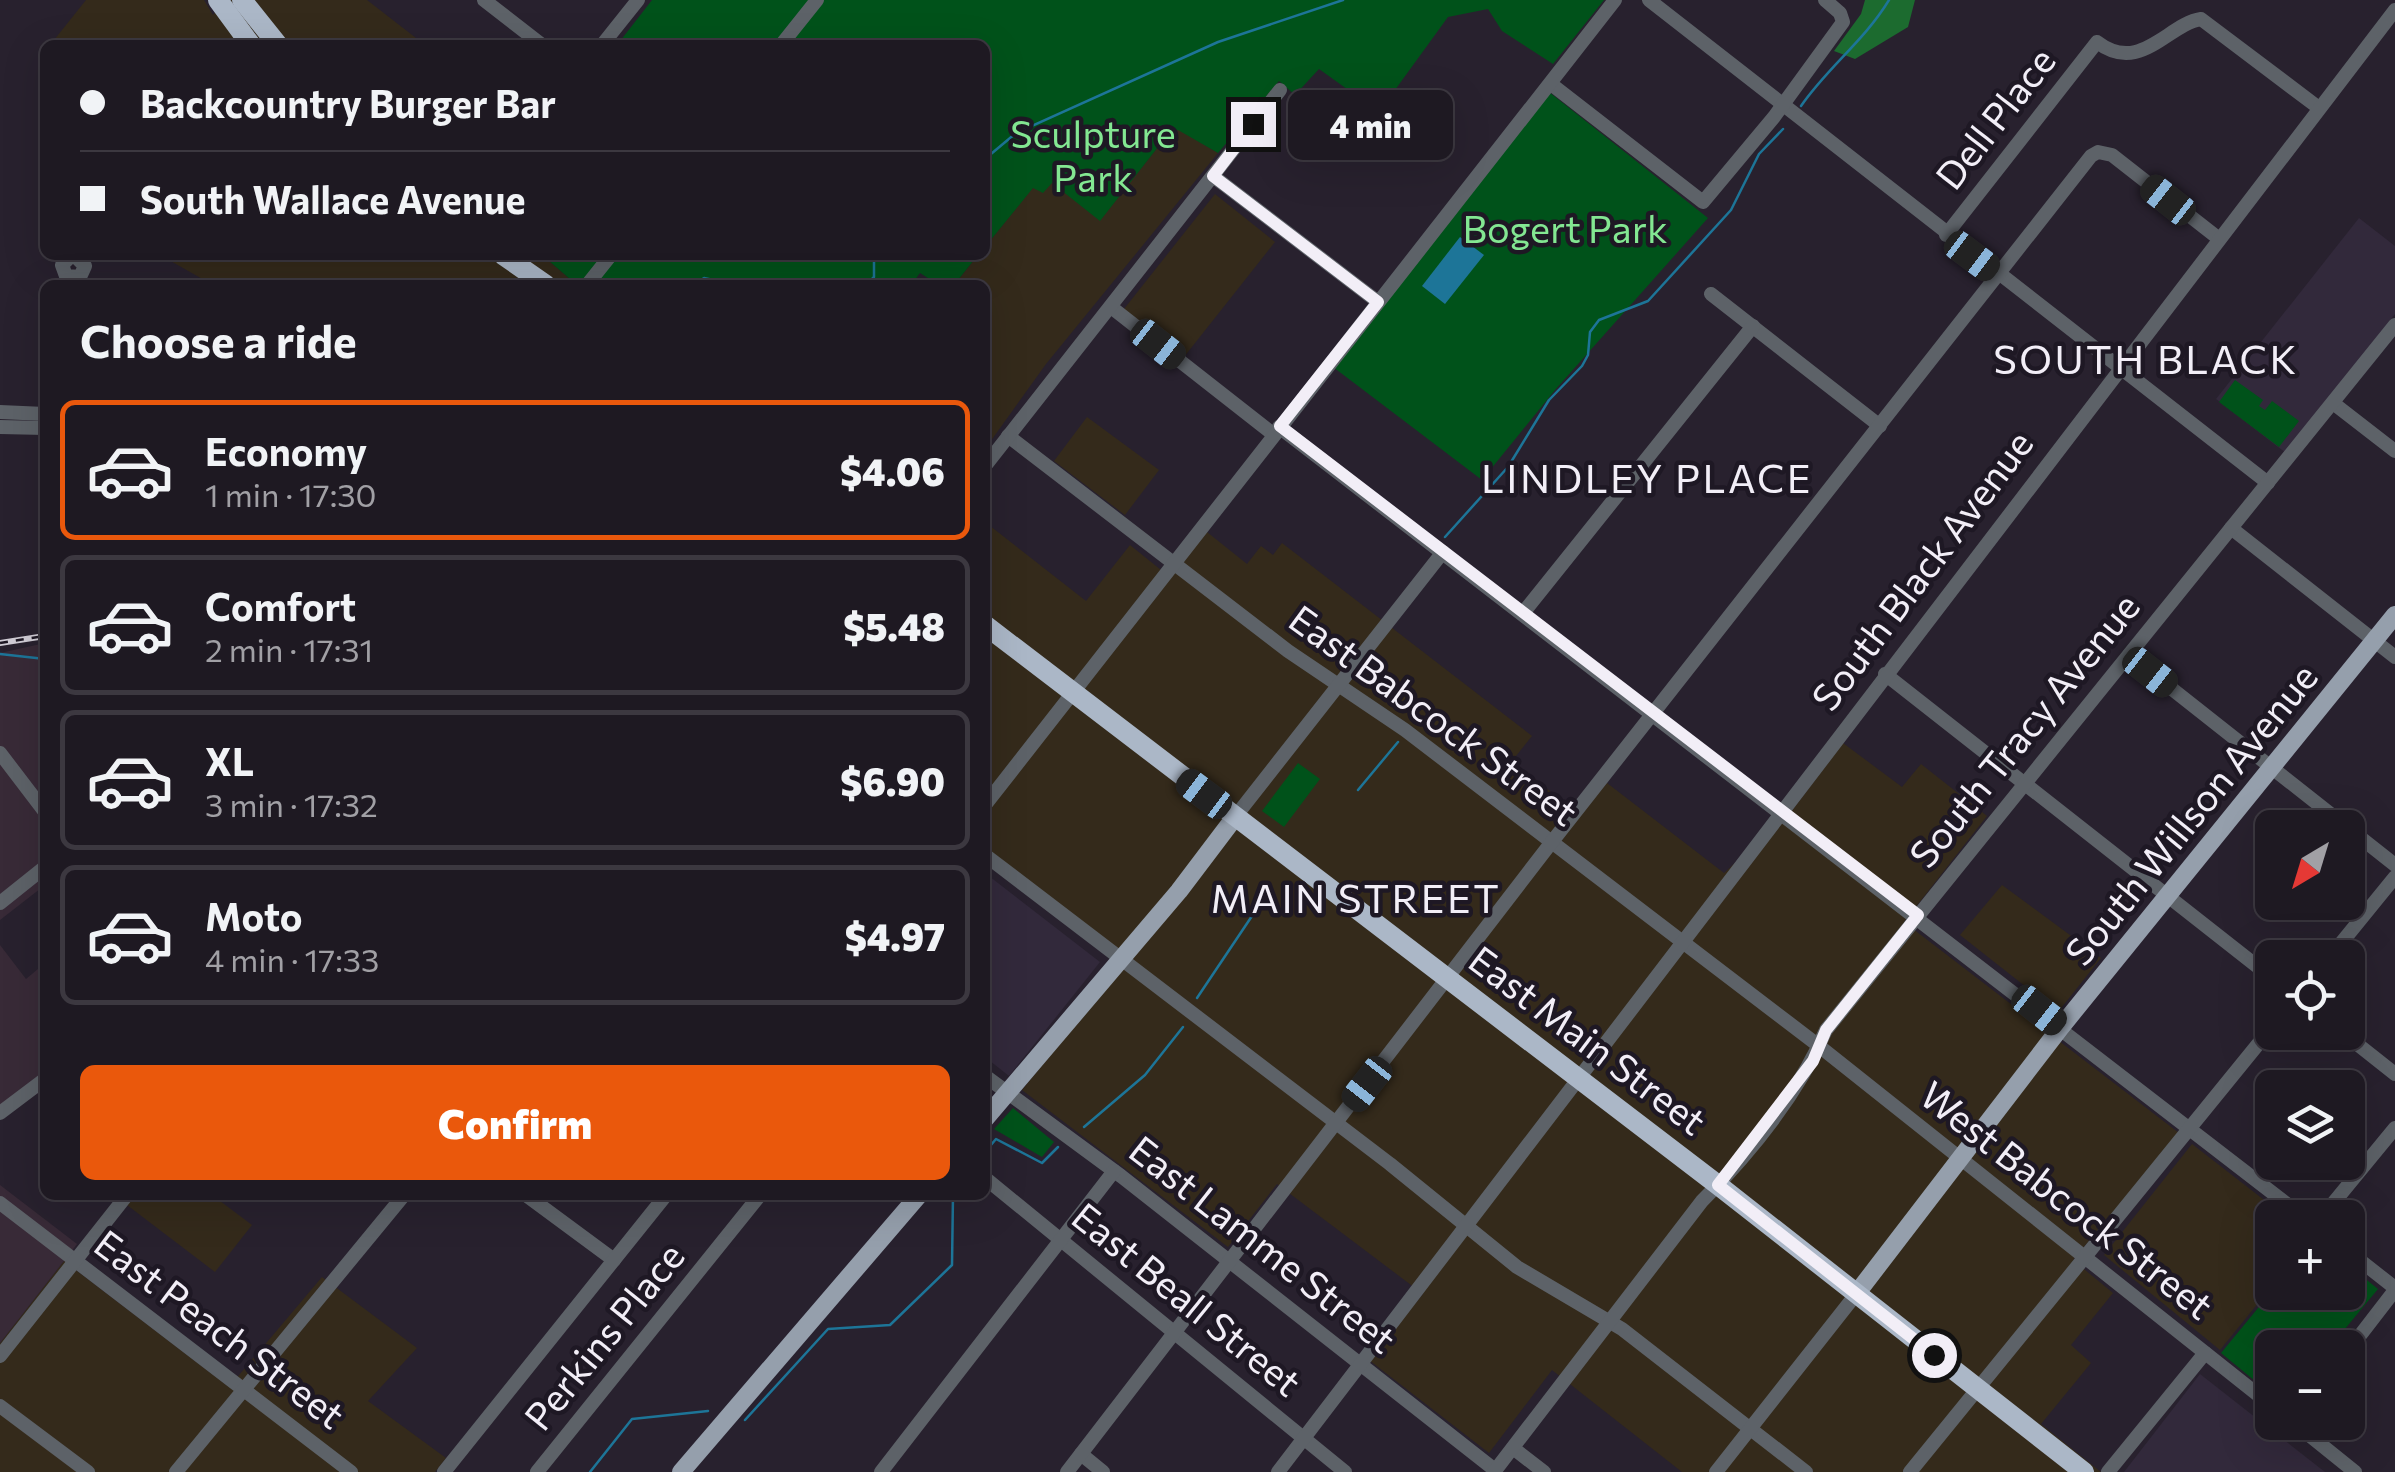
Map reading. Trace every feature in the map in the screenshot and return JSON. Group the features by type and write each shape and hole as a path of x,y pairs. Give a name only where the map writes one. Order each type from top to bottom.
{"highway":[{"path":"218,0 248,40"},
{"path":"242,0 274,40"},
{"path":"512,260 542,280"},
{"path":"525,260 544,280"},
{"name":"East Main Street","path":"990,629 1718,1185 2084,1472"}],"main road":[{"name":"South Willson Avenue","path":"1857,1294 2061,1027 2395,614"},
{"path":"990,1113 1121,960 1235,817"},
{"path":"680,1472 915,1200"}],"street":[{"path":"484,0 536,40"},
{"path":"606,40 638,0"},
{"path":"785,40 817,0"},
{"path":"990,798 1615,0"},
{"path":"1649,0 2268,484"},
{"path":"1551,84 1703,202 1843,22 1840,12 1824,0"},
{"name":"South Black Avenue","path":"1278,1472 2395,10"},
{"name":"Dell Place","path":"1946,235 2098,42 2113,52 2133,51 2166,40 2190,21 2207,23 2319,108"},
{"path":"990,459 1280,90"},
{"path":"1068,1472 1552,843 2091,156 2105,153 2218,238"},
{"path":"1213,176 1378,302"},
{"path":"590,280 607,260"},
{"path":"1711,294 1880,426"},
{"path":"1111,307 1523,613 2282,1200"},
{"name":"South Tracy Avenue","path":"1494,1471 1774,1115 1820,1046 1826,1030 2395,325"},
{"path":"1523,613 1753,326"},
{"path":"2333,403 2395,451"},
{"path":"0,412 40,414"},
{"path":"0,427 40,428"},
{"name":"East Babcock Street","path":"1008,436 1820,1046"},
{"path":"2231,528 2395,656"},
{"path":"1235,817 1443,552"},
{"path":"2128,655 2395,865"},
{"path":"1885,674 2255,964"},
{"path":"0,753 40,805"},
{"path":"990,859 1336,1123 1517,1267 1609,1322 1806,1472"},
{"path":"0,903 40,871"},
{"path":"2343,940 2395,876"},
{"name":"West Babcock Street","path":"1820,1046 2255,1393"},
{"path":"1910,1472 2255,1048"},
{"path":"2365,1050 2395,1074"},
{"name":"East Lamme Street","path":"990,1079 1114,1171 1494,1471"},
{"path":"0,1113 40,1083"},
{"path":"2337,1200 2395,1128"},
{"path":"881,1472 1114,1171"},
{"name":"East Beall Street","path":"990,1182 1346,1472"},
{"path":"0,1356 123,1200"},
{"path":"176,1472 400,1200"},
{"path":"533,1200 614,1260"},
{"path":"444,1472 662,1200"},
{"name":"Perkins Place","path":"537,1472 756,1200"},
{"name":"East Peach Street","path":"0,1203 351,1472"},
{"path":"2364,1330 2395,1289 2365,1265"},
{"path":"1716,1472 1857,1294"},
{"path":"2108,1472 2205,1353"},
{"path":"0,1406 88,1472"},
{"path":"2316,1440 2356,1472"},
{"path":"1512,1448 1544,1472"},
{"path":"1081,1454 1102,1472"}],"shaded area":[{"path":"86,0 204,0 213,15 225,0 367,0 419,40 54,40"},
{"path":"1178,129 1218,153 1046,364 990,442 990,280 958,280 974,260 990,260 990,241 1033,187 1052,182 1100,220 1162,142"},
{"path":"1215,194 1275,242 1184,357 1124,309"},
{"path":"2359,218 2395,246 2395,314 2286,453 2216,399"},
{"path":"169,260 548,260 571,280 204,280"},
{"path":"1087,417 1159,470 1125,515 1054,461"},
{"path":"990,526 1086,601 1130,545 1166,574 1202,528 1247,564 1261,546 1273,555 1282,543 1532,736 1512,761 1580,815 1607,783 1724,873 1794,808 1843,743 1902,787 1921,764 1987,816 1904,922 2179,1133 2073,1260 2113,1293 2071,1345 2091,1363 2041,1424 2101,1472 1682,1472 1552,1370 1489,1453 1369,1360 1423,1294 1277,1184 1228,1247 1022,1090 1129,959 990,852"},
{"path":"40,644 40,889 0,920 0,653"},
{"path":"990,877 1100,962 1009,1076 990,1061"},
{"path":"2002,885 2101,958 2058,1012 1960,935"},
{"path":"0,945 26,979 38,969 40,972 40,1092 0,1120"},
{"path":"2192,1144 2264,1200 2255,1200 2255,1307 2220,1350 2104,1255"},
{"path":"0,1185 77,1244 0,1343"},
{"path":"131,1200 219,1200 252,1225 215,1272 127,1205"},
{"path":"64,1261 229,1387 322,1277 417,1348 368,1401 446,1458 435,1472 0,1472 0,1343"},
{"path":"2200,1374 2255,1417 2255,1440 2284,1440 2325,1472 2124,1472"}],"green space":[{"name":"Sculpture Park","path":"652,0 1604,0 1553,64 1502,31 1488,9 1448,17 1379,112 1319,69 1295,95 1279,81 1218,153 1178,130 1162,142 1100,221 1052,183 1043,193 1033,188 990,241 990,40 621,40"},
{"path":"1865,0 1915,0 1908,27 1855,59 1834,51 1861,14"},
{"name":"Bogert Park","path":"1549,92 1708,218 1555,390 1482,480 1333,367"},
{"path":"548,260 974,260 958,280 931,280 920,273 915,280 571,280"},
{"path":"2235,380 2263,400 2259,406 2265,410 2272,401 2299,421 2279,447 2219,402"},
{"path":"1298,763 1320,779 1284,827 1262,811"},
{"path":"1013,1108 1054,1142 1042,1157 994,1129"},
{"path":"2365,1279 2378,1289 2365,1305"},
{"path":"2256,1310 2361,1310 2344,1330 2255,1330 2255,1381 2221,1353"}],"water":[{"path":"1460,237 1484,255 1445,304 1422,286"}],"waterway":[{"path":"990,155 1016,133 1218,42 1343,0"},
{"path":"1801,106 1889,0"},
{"path":"1445,537 1508,467 1549,400 1582,366 1588,355 1590,332 1599,320 1648,301 1731,210 1759,154 1783,129"},
{"path":"871,280 874,260"},
{"path":"701,280 713,280"},
{"path":"0,654 40,658"},
{"path":"1358,790 1398,742"},
{"path":"1197,998 1256,910"},
{"path":"1084,1127 1145,1075 1183,1027"},
{"path":"990,1146 996,1139 1042,1163 1058,1147"},
{"path":"745,1420 828,1329 890,1325 952,1265 953,1200"},
{"path":"590,1472 632,1419 708,1411"}],"railway":[{"path":"0,643 40,637"}],"district":[{"name":"SOUTH BLACK","path":"2146,360"},
{"name":"LINDLEY PLACE","path":"1647,479"},
{"name":"MAIN STREET","path":"1356,899"}],"route":[{"path":"1253,124 1213,176 1378,302 1280,426 1918,915 1826,1030 1813,1061 1735,1168 1718,1185 1934,1355"}]}
